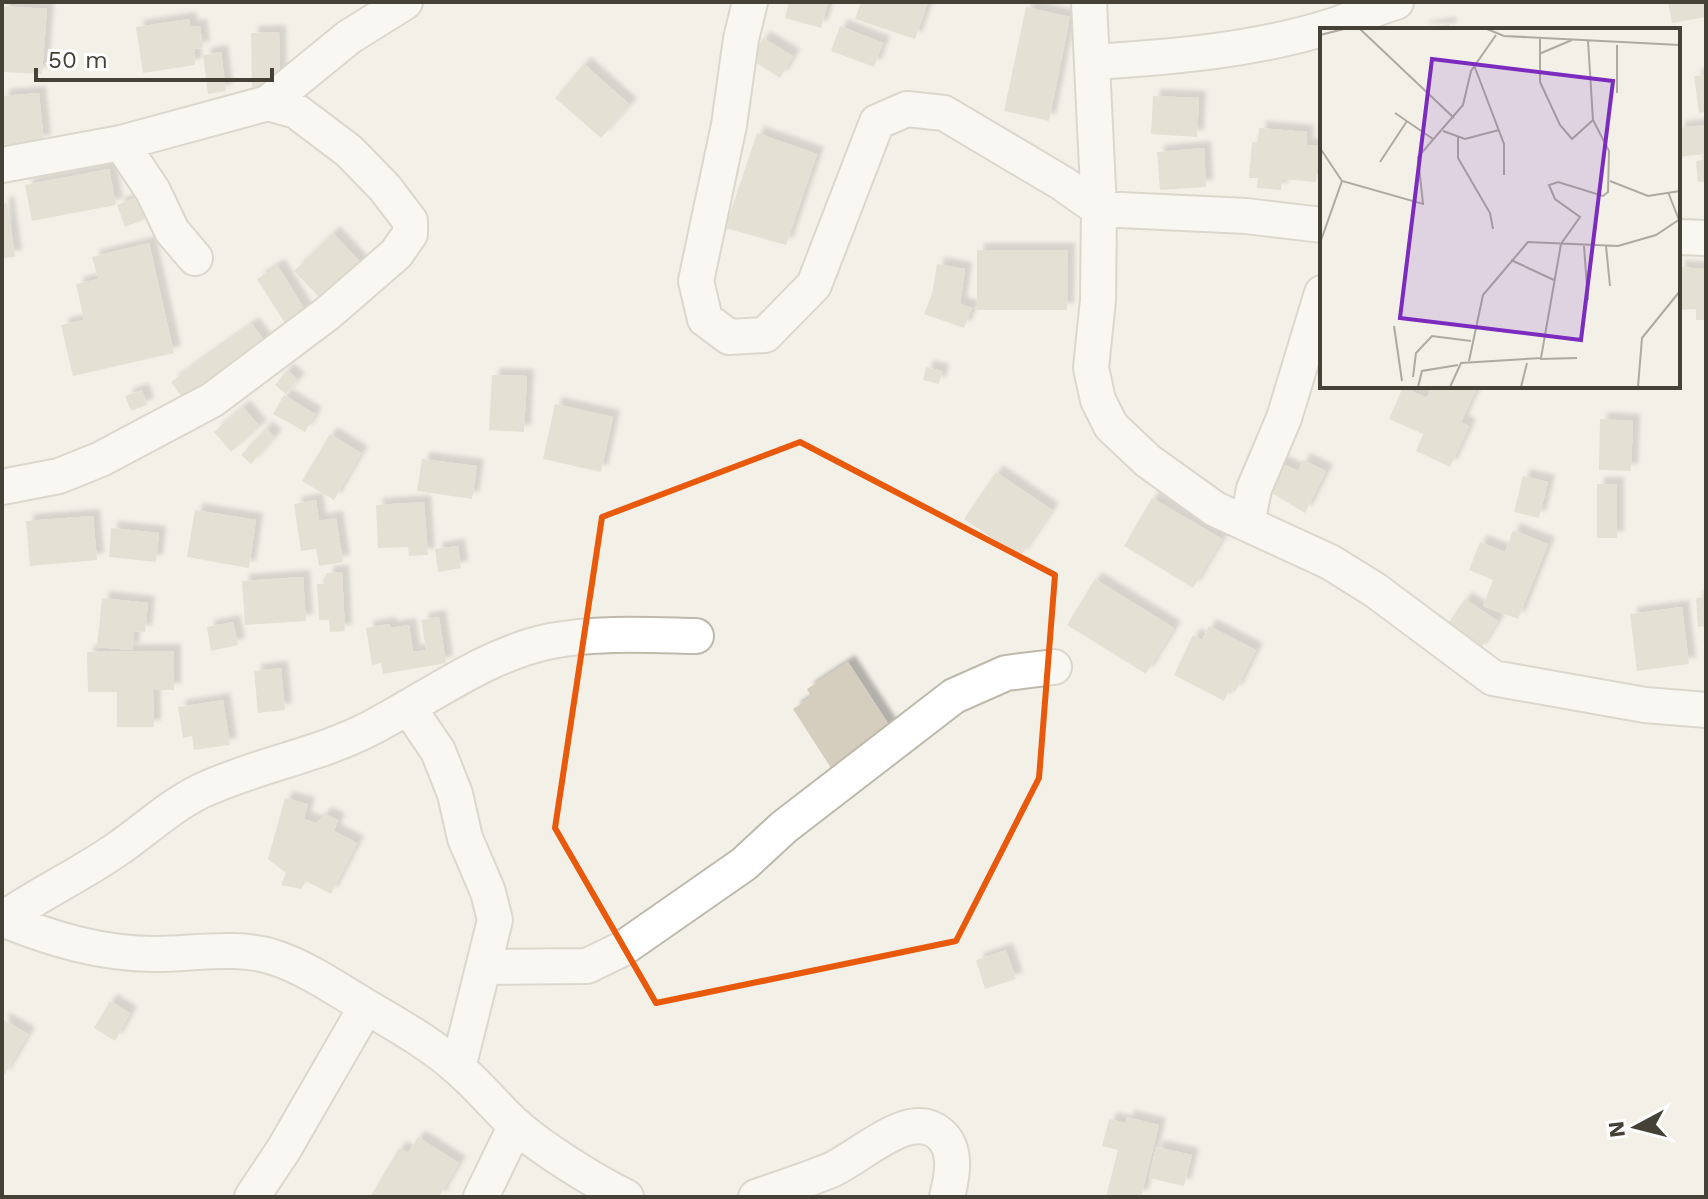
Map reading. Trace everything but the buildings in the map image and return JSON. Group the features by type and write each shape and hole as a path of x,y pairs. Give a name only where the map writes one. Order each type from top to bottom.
{"street":[{"path":"2,165 121,143 268,103 349,37 405,2"},
{"path":"750,2 741,39 729,125 696,281 705,319 729,337 765,335 814,285 877,122 907,109 944,113 1062,183 1099,209 1246,216 1320,225"},
{"path":"1089,2 1099,209 1098,300 1091,368 1098,400 1111,426 1148,461 1215,509 1330,562 1375,590 1493,678 1645,705 1706,710"},
{"path":"1323,28 1396,2"},
{"path":"1094,62 1252,44 1320,29"},
{"path":"2,487 59,476 101,459 212,400 328,313 396,254 410,234 410,221 385,188 349,151 296,111 268,103"},
{"path":"121,143 153,191 172,231 195,258"},
{"path":"1680,237 1706,238"},
{"path":"1247,524 1254,489 1284,418 1320,300"},
{"path":"2,919 114,851 197,793 236,775 302,757 337,743 494,661 548,642 594,635 696,636"},
{"path":"485,967 587,966 622,949 744,864 784,827 954,696 1006,673 1054,667"},
{"path":"408,707 438,751 495,920 458,1068"},
{"path":"2,919 46,936 115,952 242,952 276,958 388,1018 458,1068 516,1125 599,1183 626,1197"},
{"path":"252,1197 284,1149 366,1007"},
{"path":"481,1197 516,1125"},
{"path":"756,1197 834,1169 869,1146 912,1125 932,1127 948,1140 953,1173 947,1197"}],"highlighted area":[{"path":"800,442 1055,575 1039,778 956,941 656,1003 555,828 602,517"}]}
